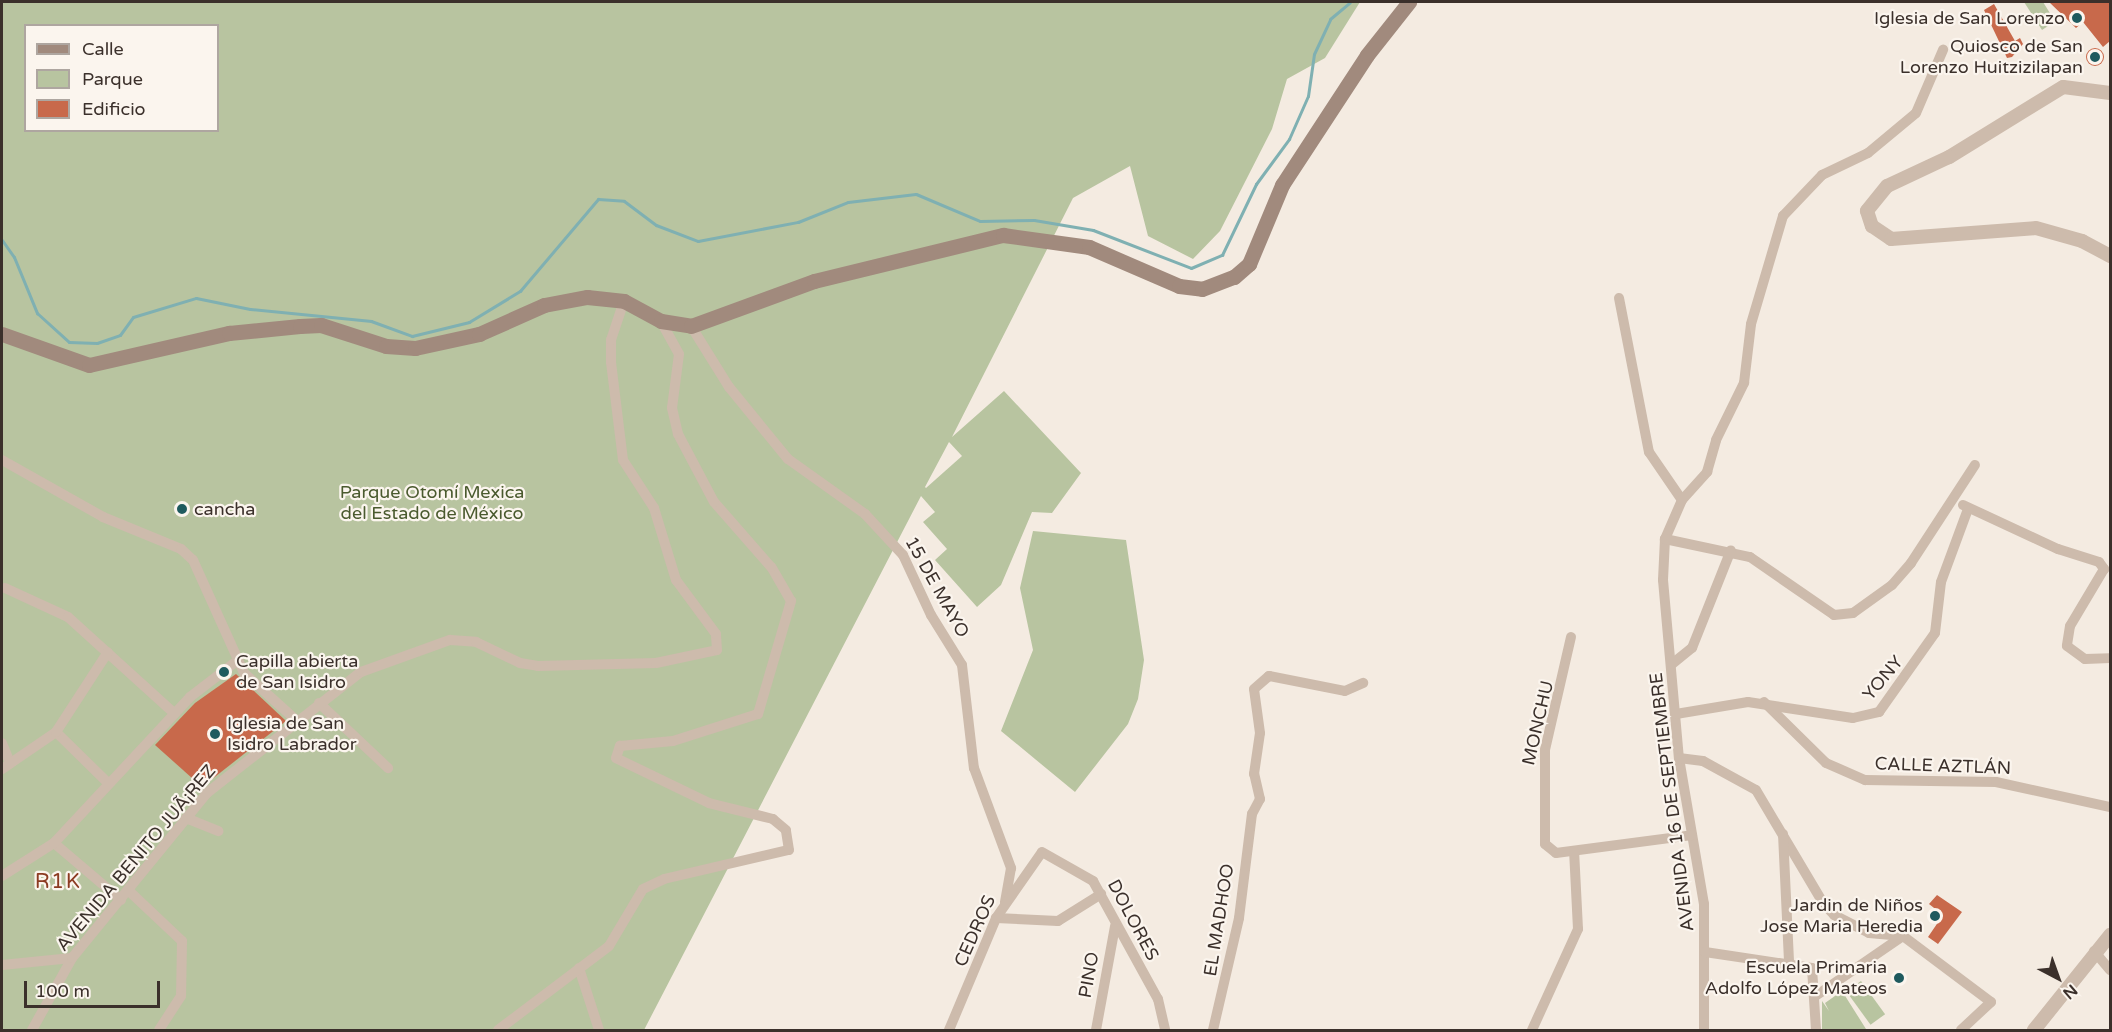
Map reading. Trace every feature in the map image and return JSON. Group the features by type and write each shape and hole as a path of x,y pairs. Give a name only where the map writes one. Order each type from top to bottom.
{"main road":[{"path":"2,334 89,365 229,333 300,326 321,325 386,346 415,348 479,334 554,302 587,297 624,301 661,321 691,326 814,281 1003,235 1089,247 1189,288 1223,283 1254,257 1282,185 1367,55 1409,2"}],"street":[{"name":"AVENIDA 16 DE SEPTIEMBRE","path":"1704,1030 1704,904 1679,758 1663,580 1665,539 1682,500 1707,472 1716,440 1741,390 1751,324 1783,216 1822,175 1868,153 1917,113 1943,50"},
{"path":"2110,93 2064,87 1949,157 1887,186 1867,212 1872,226 1891,239 2036,228 2082,242 2110,256"},
{"path":"1619,298 1649,452 1682,500"},
{"name":"AVENIDA BENITO JUÃ¡REZ","path":"32,1030 72,958 219,779 361,672 450,640 476,642 520,663 538,666 656,663 711,655 718,643 676,580 657,515 622,460 611,362 611,340 624,301"},
{"path":"498,1030 609,946 636,893 664,879 789,850 786,830 773,819 709,803 616,758 620,746 674,741 758,714 791,601 771,567 714,502 678,434 672,408 679,354 661,321"},
{"name":"15 DE MAYO","path":"691,326 729,387 788,459 865,514 903,555 931,615 962,665 974,768 1011,868 1005,902"},
{"path":"2,460 103,516 181,549 193,560 237,661 296,720"},
{"path":"1665,539 1731,550 1767,566 1834,615 1866,606 1892,585 1955,500 1975,465"},
{"path":"1955,500 1968,509 2099,562 2104,569 2070,626 2067,646 2085,659 2110,658"},
{"name":"YONY","path":"1676,714 1764,702 1853,718 1873,716 1886,706 1935,633 1941,582 1968,509"},
{"path":"1672,664 1692,648 1731,550"},
{"path":"5,588 48,604 108,652 174,713"},
{"name":"MONCHU","path":"1571,637 1568,668 1545,750 1542,834 1552,852 1692,835"},
{"path":"2,743 6,766 56,732 108,652"},
{"path":"3,874 54,843 174,713 237,661"},
{"name":"EL MADHOO","path":"1213,1030 1239,918 1251,814 1260,794 1254,757 1260,733 1253,695 1257,684 1269,676 1345,691 1363,682"},
{"name":"CALLE AZTLÁN","path":"1764,702 1826,763 1864,780 1996,782 2110,807"},
{"path":"319,703 388,768"},
{"path":"56,732 108,783"},
{"path":"1679,758 1703,761 1756,790 1783,831 1819,898 1834,915 1869,933 1903,936 1991,1002 1961,1030"},
{"path":"186,818 218,831"},
{"path":"1783,831 1789,963"},
{"path":"54,843 121,900"},
{"path":"1532,1030 1580,920 1574,851"},
{"name":"CEDROS","path":"949,1030 996,918 1042,852"},
{"name":"DOLORES","path":"1042,852 1093,881 1115,926 1158,999 1165,1030"},
{"path":"129,891 182,941 182,993 159,1030"},
{"path":"996,918 1058,921 1101,894"},
{"name":"PINO","path":"1096,1030 1115,926"},
{"path":"2034,1030 2094,951 2110,935"},
{"path":"1817,995 1903,936"},
{"path":"2094,951 2110,970"},
{"path":"1705,952 1789,963 1815,970 1816,1030"},
{"path":"2,964 72,958"},
{"path":"579,968 599,1030"}],"green space":[{"name":"Parque Otomí Mexica del Estado de México","path":"2,2 1360,2 1325,58 1287,79 1272,129 1220,231 1193,259 1148,236 1130,166 1073,198 952,437 1004,391 1081,473 1052,513 1032,512 1001,585 977,607 935,560 947,549 923,522 935,512 921,496 644,1030 2,1030","holes":["949,442 962,456 926,488 925,487"]},
{"path":"2024,2 2043,2 2053,18 2051,24 2042,30"},
{"path":"1033,531 1126,540 1144,660 1138,699 1128,724 1075,792 1001,731 1033,650 1020,588"},
{"path":"1861,981 1885,1014 1871,1025 1846,992"},
{"path":"1842,991 1866,1029 1822,1030 1822,1001 1829,1011 1825,1003"}],"building":[{"path":"2049,2 2110,2 2110,41 2103,47 2083,22 2076,28"},
{"path":"1994,4 2015,41 2020,38 2023,44 2012,57 2007,58 1984,10"},
{"name":"Quiosco de San Lorenzo Huitzizilapan","path":"2095,48 2103,53 2104,57 2099,65 2095,66 2087,61 2086,57 2091,49"},
{"name":"Iglesia de San Isidro Labrador","path":"236,674 286,721 202,787 155,745 195,703"},
{"name":"Jardin de Niños Jose Maria Heredia","path":"1937,895 1962,912 1938,944 1928,937 1943,915 1929,904"}],"waterway":[{"path":"2,240 14,257 37,313 69,342 97,343 120,335 133,317 196,298 250,309 371,321 412,336 469,322 520,291 598,199 624,201 656,225 698,241 798,222 848,202 916,194 980,221 1034,220 1093,230 1191,268 1222,255 1256,184 1289,139 1308,96 1314,54 1330,19 1350,2"}],"place":[{"name":"Iglesia de San Lorenzo","path":"2077,18"},
{"name":"Quiosco de San Lorenzo Huitzizilapan","path":"2095,57"},
{"name":"cancha","path":"182,509"},
{"name":"Capilla abierta de San Isidro","path":"224,672"},
{"name":"Iglesia de San Isidro Labrador","path":"215,734"},
{"name":"Jardin de Niños Jose Maria Heredia","path":"1935,916"},
{"name":"Escuela Primaria Adolfo López Mateos","path":"1899,978"}],"district":[{"name":"R1K","path":"58,882"}]}
